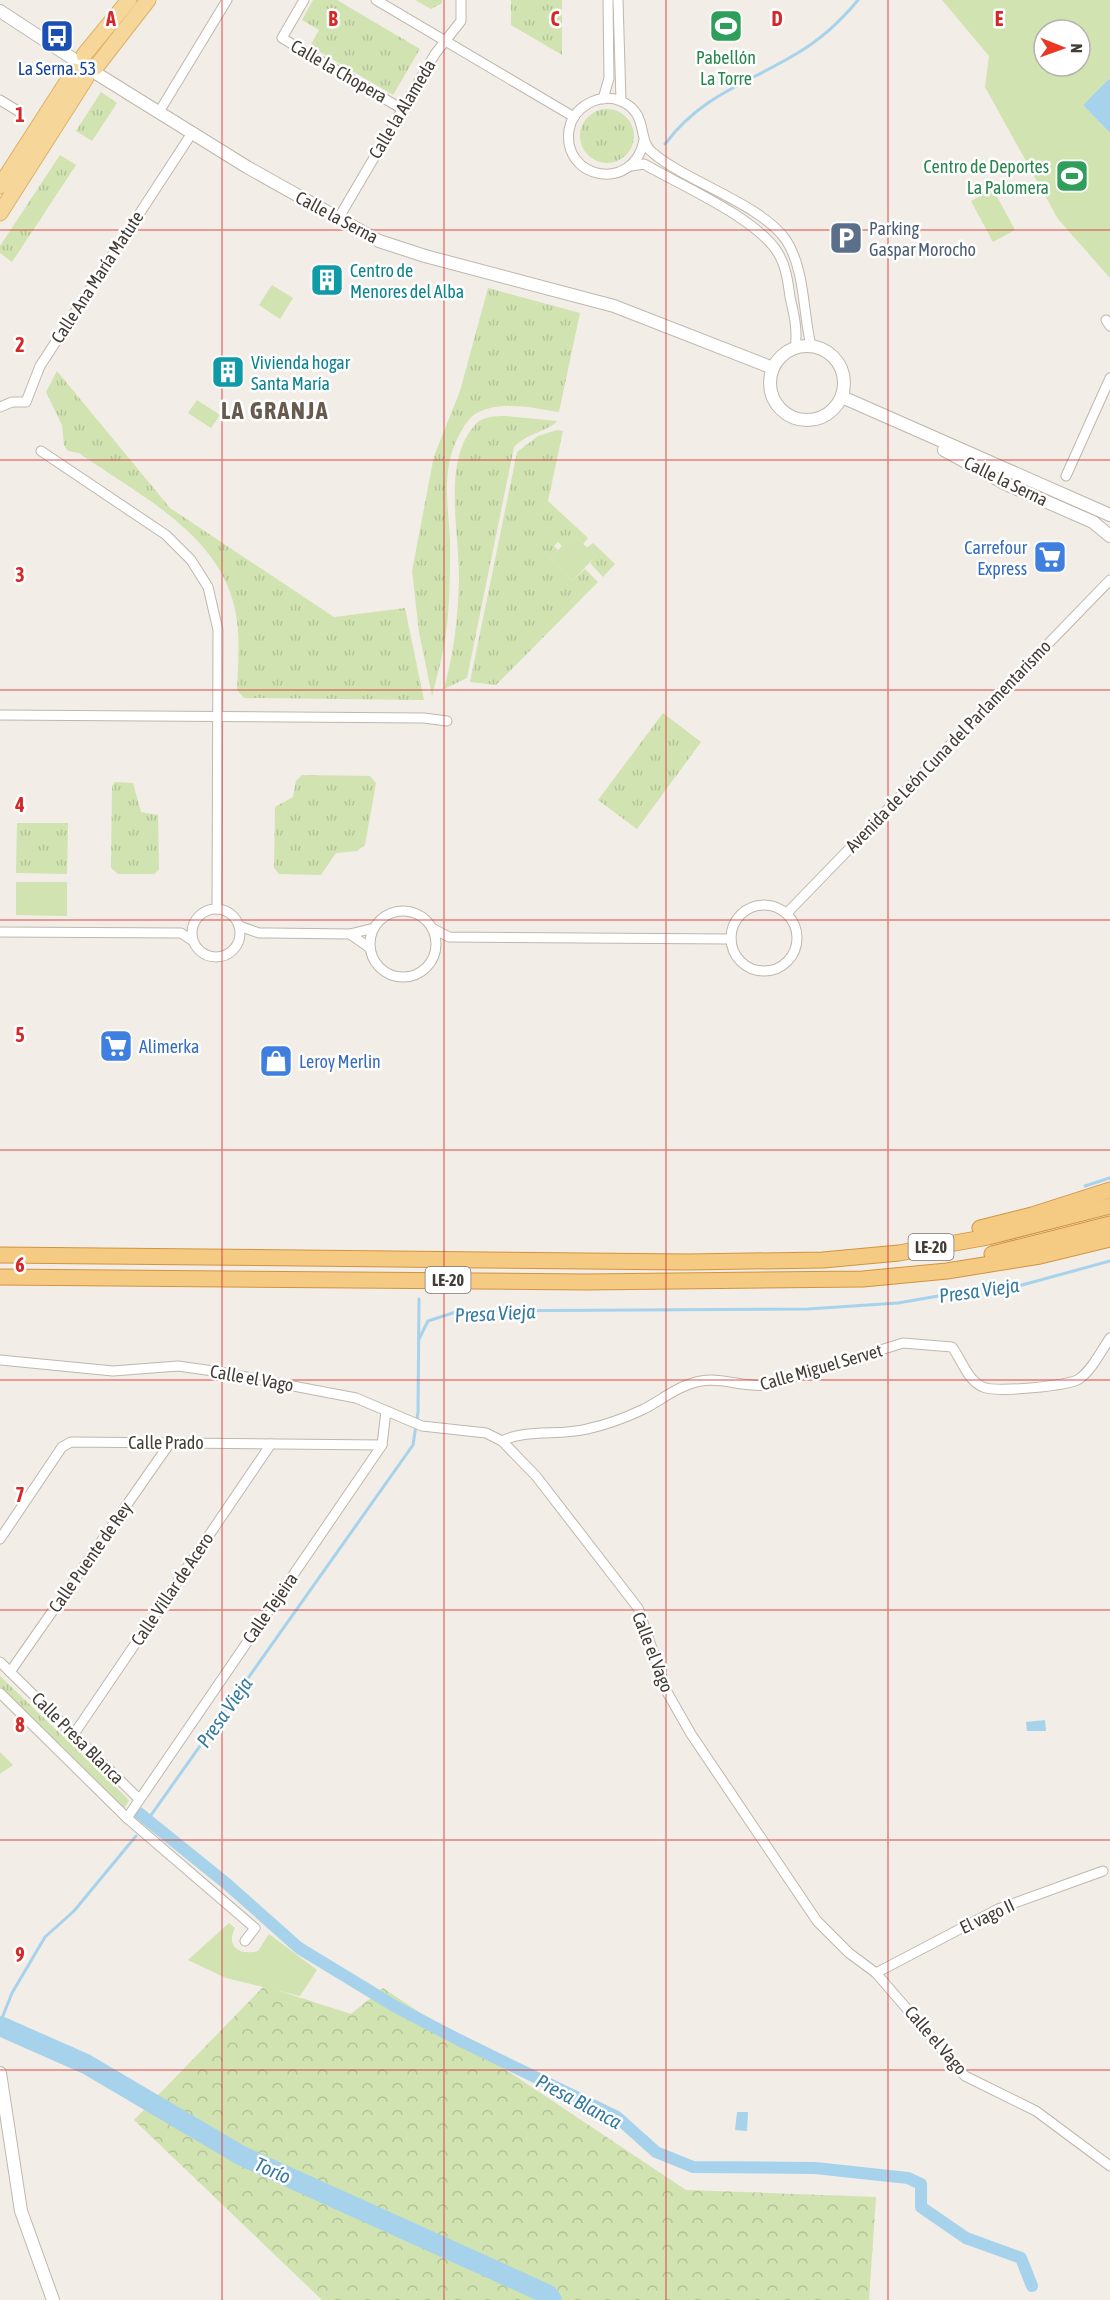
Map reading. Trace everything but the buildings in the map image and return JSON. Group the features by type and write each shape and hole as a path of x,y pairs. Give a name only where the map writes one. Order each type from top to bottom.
{"highway":[{"path":"747,1262 860,1250 986,1227 1110,1191"},
{"name":"LE-20","path":"0,1255 747,1262 823,1260 898,1253 1022,1229 1110,1206"},
{"name":"LE-20","path":"0,1277 586,1282 823,1278 900,1269 991,1254 1110,1224"},
{"path":"823,1278 900,1277 947,1271 1040,1256 1110,1239"}],"main road":[{"path":"0,186 85,67 129,0"},
{"path":"1,211 85,67 148,0"}],"street":[{"path":"159,112 227,0"},
{"name":"Calle la Chopera","path":"304,0 282,38 402,109"},
{"path":"376,0 574,117"},
{"name":"Calle la Alameda","path":"338,219 402,109 461,21 461,0"},
{"path":"603,99 609,78 608,0"},
{"path":"618,0 621,101"},
{"name":"Calle la Serna","path":"0,10 85,67 192,133 379,241 614,306 773,368"},
{"path":"795,348 796,330 786,272 779,255 762,233 644,164 631,166 613,174 601,174 579,163 569,141 574,117 587,104 603,99 621,101 639,117 644,140 651,152 765,221 786,240 798,273 811,346"},
{"path":"0,100 18,111"},
{"name":"Calle Ana María Matute","path":"0,407 12,402 27,402 40,366 192,133"},
{"path":"631,166 640,155 644,140"},
{"path":"811,346 828,352 840,365 844,381 842,397 836,407 822,417 804,420 786,414 778,405 771,391 773,368 782,356 795,348 811,346"},
{"path":"1066,476 1110,378"},
{"name":"Calle la Serna","path":"842,397 1110,515"},
{"name":"Calle la Serna","path":"902,425 1006,484 1093,522 1110,536"},
{"path":"41,452 166,536 191,560 208,587 219,630 217,909"},
{"name":"Avenida de León Cuna del Parlamentarismo","path":"787,913 1110,580"},
{"path":"0,716 424,718 447,721"},
{"path":"771,905 787,913 797,932 798,943 794,954 778,968 768,971 747,966 739,959 731,939 736,920 752,907 771,905"},
{"path":"0,932 181,933 193,926 202,914 217,909 230,914 239,926 259,933 350,934 374,928"},
{"path":"370,948 374,928 381,920 399,911 419,915 432,928 449,937 731,939"},
{"path":"193,926 193,941"},
{"path":"181,933 193,941 202,953 216,957 230,953 239,940 239,926"},
{"path":"432,928 435,948"},
{"path":"239,940 259,933"},
{"path":"350,934 370,948 379,967 398,976 418,973 427,966 435,948 449,937"},
{"name":"Calle Miguel Servet","path":"502,1441 514,1435 554,1435 588,1429 643,1409 684,1385 703,1380 722,1381 749,1387 769,1384 903,1343 952,1347 963,1361 970,1378 983,1388 1061,1384 1078,1380 1110,1338"},
{"name":"Calle el Vago","path":"0,1360 113,1371 178,1366 220,1372 356,1398 416,1423 486,1433 502,1441 536,1476 638,1608 667,1692 691,1734 817,1922 849,1953 876,1973 965,2076 1036,2111 1110,2166"},
{"name":"Calle Tejeira","path":"139,1799 382,1445 386,1411"},
{"name":"Calle Prado","path":"0,1539 62,1447 80,1442 382,1445"},
{"name":"Calle Puente de Rey","path":"10,1672 170,1443"},
{"name":"Calle Villar de Acero","path":"74,1734 271,1444"},
{"name":"Calle Presa Blanca","path":"0,1662 139,1799 127,1818"},
{"name":"Calle Presa Blanca","path":"0,1693 127,1818 255,1928 245,1941"},
{"name":"El vago II","path":"876,1973 998,1909 1103,1871"},
{"path":"0,2073 21,2211 53,2300"}],"green space":[{"path":"313,0 337,0 420,49 393,95 310,46 319,30 302,20"},
{"path":"415,0 442,0 442,3 431,9"},
{"path":"511,0 562,0 562,55 511,25"},
{"name":"Centro de Deportes La Palomera","path":"942,0 1110,0 1110,81 1083,105 1110,133 1110,278 1058,219 985,87 989,56"},
{"path":"101,92 117,103 92,141 76,131"},
{"path":"602,109 612,109 622,113 630,121 634,136 630,151 622,159 612,163 602,163 592,159 584,151 580,141 580,131 584,121 592,113"},
{"path":"60,155 76,165 12,262 0,253 0,246"},
{"path":"993,189 1015,230 993,242 971,201"},
{"path":"40,203 47,209 31,233 19,226"},
{"path":"272,285 293,298 280,319 259,305"},
{"path":"488,288 580,313 559,412 518,406 486,409 470,418 455,443 447,484 450,541 448,615 444,646 432,696 419,632 412,571 434,456 460,391"},
{"path":"57,371 170,508 334,617 405,608 424,700 244,698 237,690 239,647 237,621 230,591 217,566 178,522 154,503 79,453 68,451 64,445 62,425 46,392"},
{"path":"197,400 220,415 211,428 188,413"},
{"path":"506,416 557,421 550,427 525,438 514,447 467,678 444,689 453,648 458,608 459,562 455,499 459,457 465,439 479,421 490,417"},
{"path":"557,430 563,431 548,501 588,538 583,544 573,534 562,546 558,542 554,546 558,550 550,559 572,581 585,569 598,582 496,685 470,682 517,452 538,436"},
{"path":"573,534 596,556 572,581 550,559"},
{"path":"593,543 615,564 603,577 590,563 596,556 587,548"},
{"path":"663,713 701,742 637,829 598,800"},
{"path":"302,775 370,776 376,783 365,845 357,851 336,853 321,875 279,874 274,868 275,807 293,797 296,781"},
{"path":"115,782 133,783 141,812 158,815 159,870 154,874 118,874 111,868 112,786"},
{"path":"17,823 68,823 67,874 16,873"},
{"path":"16,882 67,882 67,916 16,915"},
{"path":"0,1676 126,1797 129,1801 123,1810 0,1687"},
{"path":"0,1752 13,1765 0,1774"},
{"path":"229,1923 235,1928 232,1935 233,1945 240,1951 258,1951 269,1934 317,1970 300,1996 226,1978 188,1960"},
{"path":"264,1986 351,2014 383,1988 686,2190 876,2197 869,2300 322,2300 134,2120"}],"water":[{"path":"1109,79 1110,81 1110,133 1083,105"},
{"path":"1045,1720 1046,1731 1027,1731 1026,1722"},
{"path":"737,2112 748,2112 747,2131 735,2130"}],"waterway":[{"path":"665,144 679,127 710,102 813,43 837,23 858,0"},
{"name":"Presa Vieja","path":"1085,1186 1110,1178"},
{"name":"Presa Vieja","path":"419,1339 428,1321 459,1311 808,1309 898,1303 1001,1285 1022,1285 1110,1261"},
{"name":"Presa Vieja","path":"149,1818 413,1445 418,1412 419,1299"},
{"name":"Presa Blanca","path":"139,1813 227,1884 299,1948 396,2007 617,2117 656,2152 693,2167 815,2168 908,2178 921,2184 921,2207 966,2238 1021,2258 1032,2286"},
{"name":"Presa Vieja","path":"0,2023 12,1993 45,1937 74,1911 136,1836"},
{"name":"Torío","path":"0,2026 86,2064 242,2156 547,2294 552,2300"}],"place":[{"name":"Pabellón La Torre","path":"726,26"},
{"name":"La Serna. 53","path":"57,36"},
{"name":"Centro de Deportes La Palomera","path":"1072,176"},
{"name":"Parking Gaspar Morocho","path":"846,238"},
{"name":"Centro de Menores del Alba","path":"327,280"},
{"name":"Vivienda hogar Santa María","path":"228,372"},
{"name":"Carrefour Express","path":"1050,557"},
{"name":"Alimerka","path":"116,1046"},
{"name":"Leroy Merlin","path":"276,1061"}],"district":[{"name":"LA GRANJA","path":"275,410"}]}
